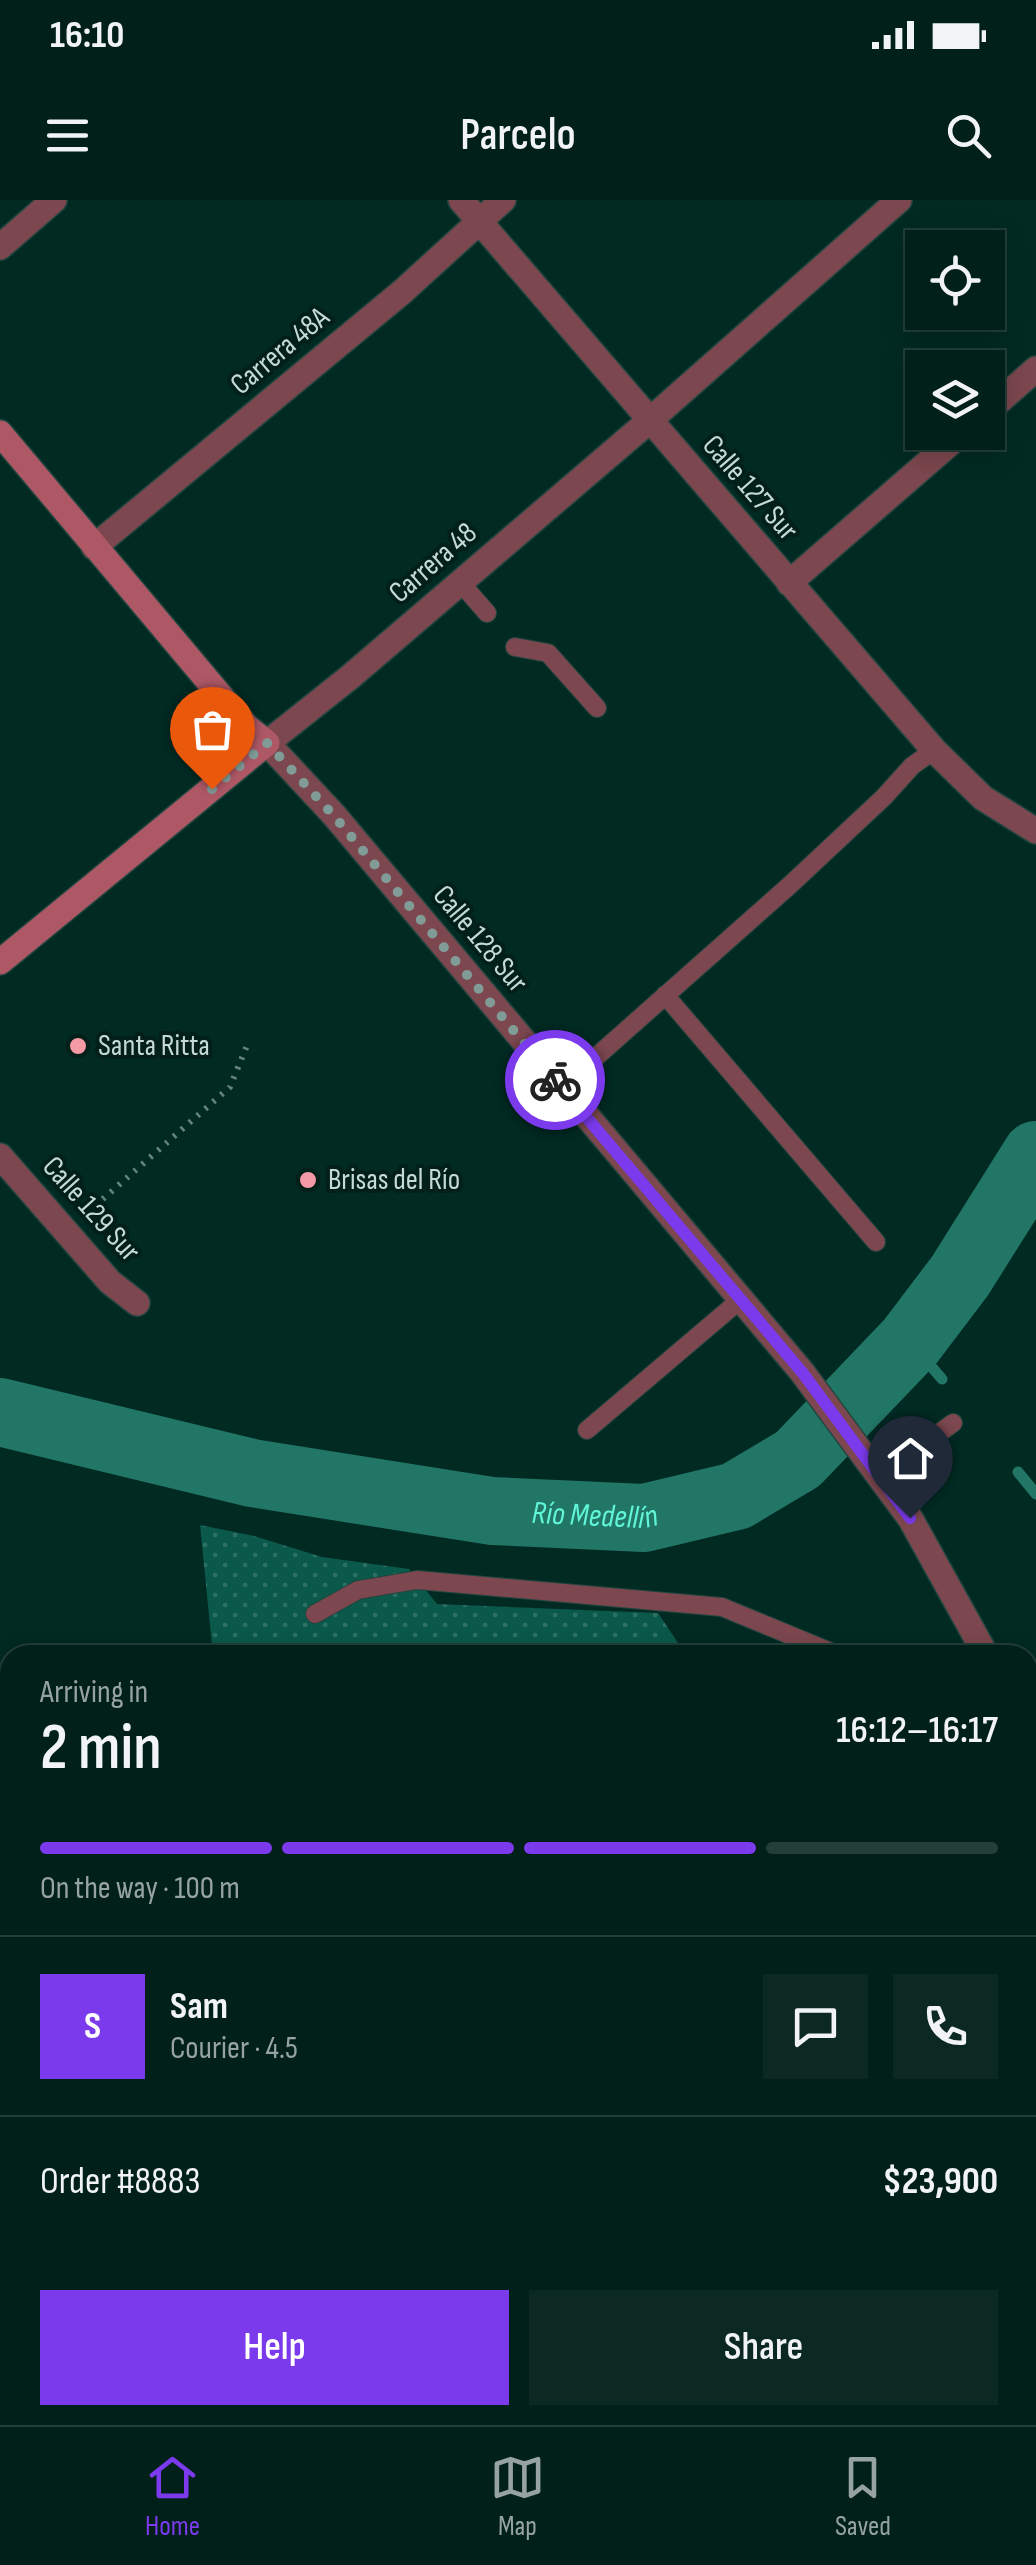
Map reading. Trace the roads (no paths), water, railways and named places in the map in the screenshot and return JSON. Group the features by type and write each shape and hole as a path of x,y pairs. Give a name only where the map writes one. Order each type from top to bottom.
{"main road":[{"name":"Calle 128 Sur","path":"0,433 246,726 267,743"},
{"name":"Carrera 48","path":"0,962 267,743"}],"street":[{"path":"0,246 54,200"},
{"name":"Calle 127 Sur","path":"460,200 934,750 983,798 1036,831"},
{"name":"Carrera 48A","path":"94,547 387,304 503,200"},
{"name":"Carrera 48","path":"267,743 350,677 650,420 898,200"},
{"path":"1005,396 1036,369"},
{"path":"789,583 942,450"},
{"name":"Calle 128 Sur","path":"267,743 334,816 802,1372 910,1518 980,1645"},
{"name":"Calle 129 Sur","path":"0,1156 110,1282 137,1303"}],"lane":[{"path":"460,582 487,613"},
{"path":"516,646 548,653 597,708"},
{"path":"561,1088 790,885 884,798 912,766 934,750"},
{"path":"665,995 876,1242"},
{"path":"587,1430 740,1300"},
{"path":"873,1465 954,1424"},
{"path":"315,1614 358,1590 417,1580 722,1607 814,1645"}],"waterway":[{"name":"Río Medellín","path":"0,1412 252,1473 492,1511 644,1518 736,1496 798,1459 910,1342 960,1276 1036,1155"},
{"path":"910,1342 942,1379"},
{"path":"1018,1472 1036,1494"}],"place":[{"name":"Santa Ritta","path":"78,1046"},
{"name":"Brisas del Río","path":"308,1180"}]}
